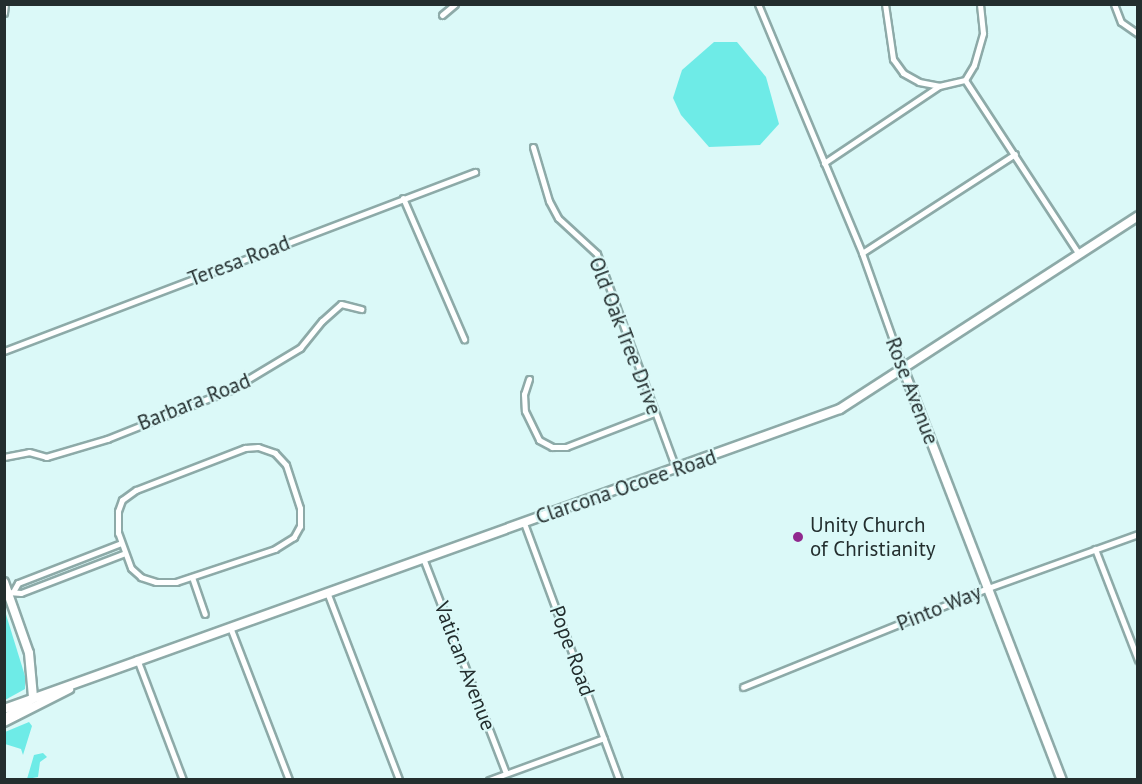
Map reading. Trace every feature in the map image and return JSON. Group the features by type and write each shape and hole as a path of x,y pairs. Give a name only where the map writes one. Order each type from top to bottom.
{"main road":[{"name":"Clarcona Ocoee Road","path":"4,721 78,684 137,659 676,470 840,409 904,371 1137,216"},
{"name":"Rose Avenue","path":"904,371 1062,780"},
{"path":"4,582 11,591 29,654 33,697 4,721"},
{"name":"Clarcona Ocoee Road","path":"4,709 33,697 78,684"}],"street":[{"path":"4,13 6,4"},
{"path":"442,15 455,4"},
{"name":"Rose Avenue","path":"758,4 862,253 904,371"},
{"path":"885,4 893,59 903,73 919,82 939,86"},
{"path":"824,163 939,86 965,80 981,51 980,4"},
{"path":"1114,4 1121,22 1137,34"},
{"path":"965,80 1079,254"},
{"name":"Old Oak Tree Drive","path":"533,147 545,191 558,219 597,254 676,470"},
{"path":"862,253 1015,154"},
{"name":"Teresa Road","path":"4,351 475,172"},
{"path":"403,198 464,339"},
{"name":"Barbara Road","path":"4,457 29,452 46,457 107,439 230,390 300,348 322,321 341,304 361,309"},
{"path":"529,379 524,394 525,411 539,440 552,447 566,447 654,413"},
{"path":"258,447 275,453 286,465 300,508 300,526 294,537 275,549 192,577 158,582 141,577 121,543 118,511 122,500 136,490 245,448 258,447"},
{"name":"Pope Road","path":"524,523 619,780"},
{"name":"Pinto Way","path":"743,687 988,588 1137,534"},
{"path":"121,543 18,583 11,591 21,593 125,553"},
{"path":"1095,549 1137,660"},
{"name":"Vatican Avenue","path":"423,558 506,773"},
{"path":"192,577 205,614"},
{"path":"327,592 399,780"},
{"path":"230,626 289,780"},
{"path":"137,659 183,780"},
{"path":"489,780 604,738"}],"shaded area":[{"path":"714,42 737,42 766,77 779,124 760,145 709,147 681,115 673,98 682,70"},
{"path":"4,608 25,676 25,689 5,700"},
{"path":"29,722 32,726 23,755 21,749 5,744 5,732"},
{"path":"43,753 47,757 40,762 38,777 27,779 34,755"}],"place":[{"name":"Unity Church of Christianity","path":"798,537"}]}
